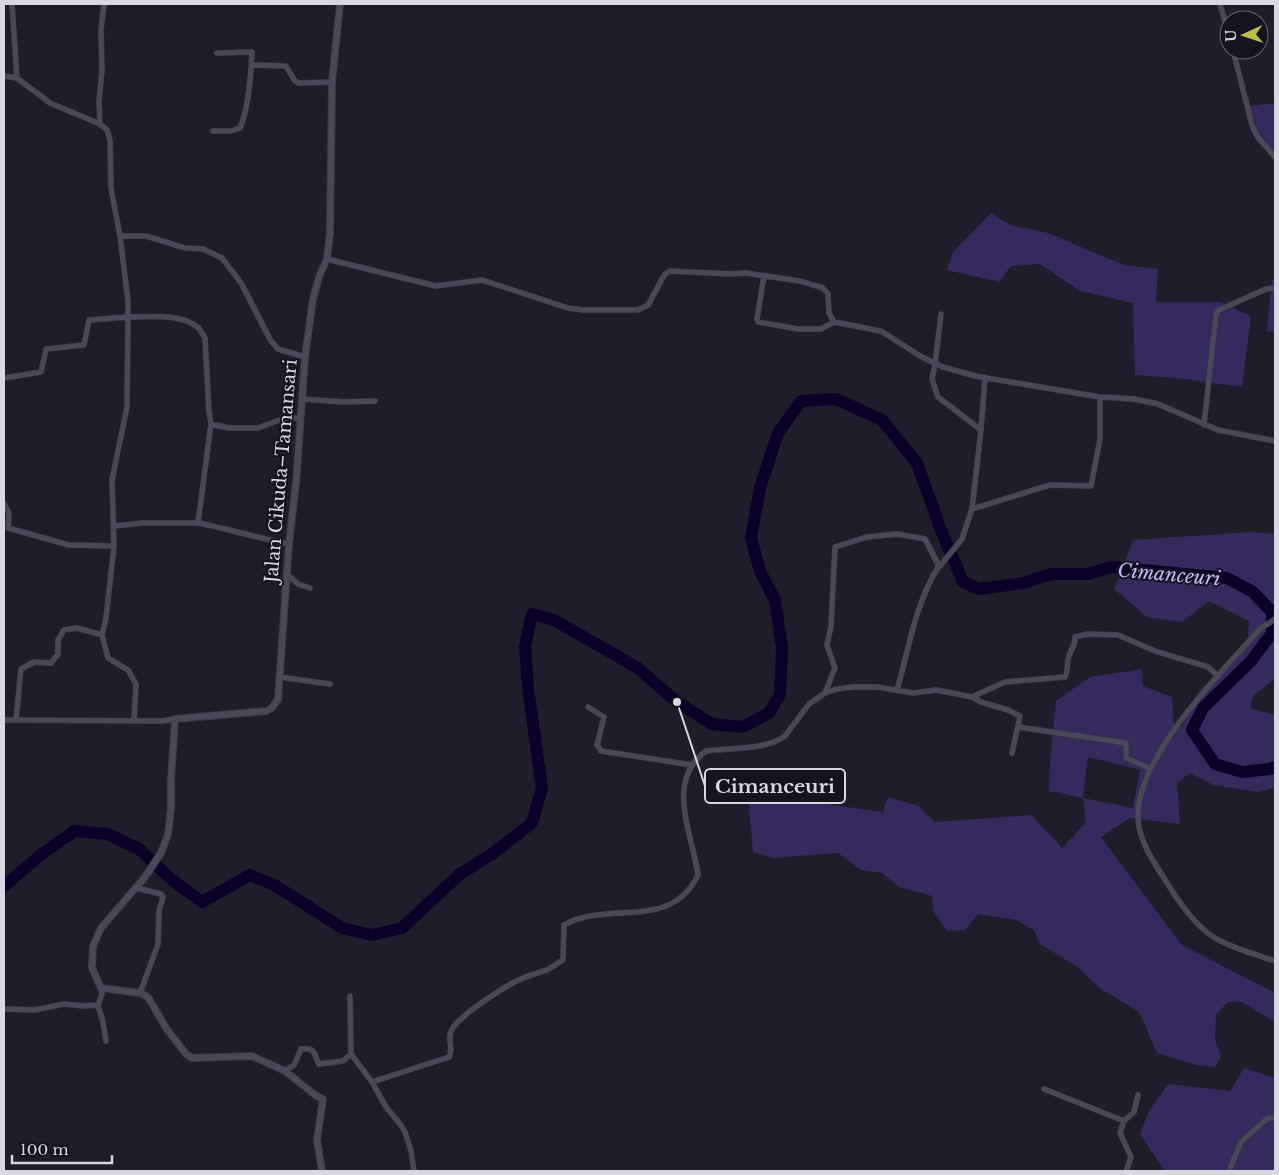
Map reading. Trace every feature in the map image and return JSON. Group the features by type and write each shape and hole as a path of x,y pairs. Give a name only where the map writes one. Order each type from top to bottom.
{"street":[{"path":"12,4 17,78"},
{"path":"100,124 101,30 104,4"},
{"name":"Jalan Cikuda–Tamansari","path":"176,719 266,711 272,708 278,699 305,357 312,299 327,258 330,233 332,82 340,4"},
{"path":"213,131 231,131 240,128 246,107 252,65 252,52 217,53"},
{"path":"1236,60 1252,125 1257,136 1275,157"},
{"path":"252,65 286,66 295,81 299,83 332,82"},
{"path":"4,76 17,78 50,103 100,124 107,130 110,140 111,188 120,236 128,301 127,407 112,480 114,546 106,618 102,635 108,658 128,670 136,684 134,720"},
{"path":"120,236 146,236 185,248 203,249 222,258 241,283 271,341 278,350 305,357"},
{"path":"327,258 436,286 482,280 568,308 583,310 638,310 648,305 665,274 670,271 746,273 800,281 823,288 828,294 829,313 834,322"},
{"path":"764,276 758,322 798,329 822,329 834,322 881,331 935,364 985,377 1100,397 1134,399 1158,404 1218,430 1275,441"},
{"path":"1204,425 1216,314 1219,310 1266,289 1275,288"},
{"path":"941,314 932,379 938,397 981,430"},
{"path":"4,378 41,372 46,349 84,345 89,320 128,317 163,318 182,320 199,329 205,338 209,412 212,424 198,523"},
{"path":"940,566 962,539 972,509 985,377"},
{"path":"972,509 1050,485 1091,486 1100,439 1100,397"},
{"path":"302,399 344,402 375,401"},
{"path":"212,424 229,428 258,428 285,418 301,418"},
{"path":"4,504 9,513 8,528 69,545 114,546"},
{"path":"114,526 143,522 198,523 289,544"},
{"path":"826,693 835,668 827,645 831,626 835,547 867,537 897,534 925,539 939,566 931,579 912,631 897,690"},
{"path":"287,574 298,584 310,588"},
{"path":"266,578 287,582"},
{"path":"1275,619 1260,629 1218,676 1164,744 1151,769 1138,813 1143,840 1155,865 1174,895 1202,928 1227,944 1275,961"},
{"path":"16,720 21,668 34,662 51,663 58,654 58,640 64,630 77,628 102,635"},
{"path":"972,697 1005,682 1065,677 1068,672 1069,656 1075,647 1075,637 1088,634 1118,635 1156,651 1208,667 1218,676"},
{"path":"280,677 330,684"},
{"path":"372,1082 449,1057 451,1032 474,1008 511,984 524,977 548,969 563,960 564,925 575,919 598,914 656,910 679,899 698,875 683,804 685,781 692,765 706,751 766,746 785,736 809,704 826,693 837,689 853,687 877,687 913,693 936,690 972,697 1020,716 1012,753"},
{"path":"588,707 604,717 597,745 601,751 692,765"},
{"path":"4,720 176,719 168,835 161,853 145,877 101,928 93,946 92,968 101,988 102,994 98,1005 106,1041"},
{"path":"1018,727 1126,743 1126,758 1151,769"},
{"path":"136,888 161,894 163,897 159,911 158,944 140,993"},
{"path":"101,988 140,993 148,997 166,1028 186,1054 192,1058 252,1056 285,1071 315,1095 323,1099 317,1131 322,1171"},
{"path":"350,996 351,1054 405,1132 411,1151 414,1171"},
{"path":"4,1009 35,1010 64,1004 98,1005"},
{"path":"285,1071 294,1064 301,1049 309,1048 314,1051 319,1064 343,1061 351,1054"},
{"path":"1044,1089 1124,1121"},
{"path":"1126,1171 1131,1157 1120,1133 1124,1121 1134,1112 1138,1095"},
{"path":"1228,1171 1241,1142 1268,1118 1275,1118"}],"shaded area":[{"path":"1275,103 1275,154 1260,136 1249,106"},
{"path":"991,213 1010,225 1048,233 1124,265 1158,269 1156,302 1221,302 1251,316 1242,387 1186,379 1135,375 1133,303 1080,291 1040,264 1011,266 999,282 947,270 953,252"},
{"path":"1272,280 1275,280 1275,332 1267,331"},
{"path":"1251,532 1275,534 1275,679 1253,696 1250,708 1275,715 1275,788 1258,792 1213,785 1190,773 1177,783 1180,824 1130,818 1101,837 1182,945 1275,993 1275,1022 1242,1002 1228,1002 1216,1014 1215,1040 1221,1056 1215,1067 1196,1065 1157,1053 1139,1012 1101,989 1076,966 1040,944 1034,930 1016,920 978,914 965,930 947,931 934,912 932,896 899,887 882,873 861,870 838,853 773,858 753,852 747,785 811,802 883,812 888,797 918,806 935,822 1031,815 1062,848 1086,822 1083,798 1049,791 1056,701 1090,677 1142,669 1143,686 1172,697 1174,726 1182,726 1200,690 1248,646 1249,621 1209,601 1182,622 1147,617 1114,589 1133,540","holes":["1088,757 1140,770 1133,808 1083,798"]},
{"path":"1244,1068 1275,1078 1275,1171 1165,1171 1140,1134 1149,1111 1168,1084 1230,1091"}],"waterway":[{"name":"Cimanceuri","path":"4,886 43,853 75,831 108,834 139,849 172,880 202,902 250,875 276,886 342,928 372,935 402,928 459,875 496,851 532,823 542,788 528,688 525,646 532,614 554,620 638,668 677,702 712,724 743,727 769,713 780,695 782,648 775,600 760,571 751,538 760,488 778,433 801,401 836,399 882,420 917,463 941,530 963,582 979,589 1023,583 1051,574 1088,574 1111,567 1227,578 1253,592 1272,612 1272,633 1251,661 1203,708 1192,730 1215,764 1242,772 1275,767"}],"place":[{"name":"Cimanceuri","path":"677,702"}]}
